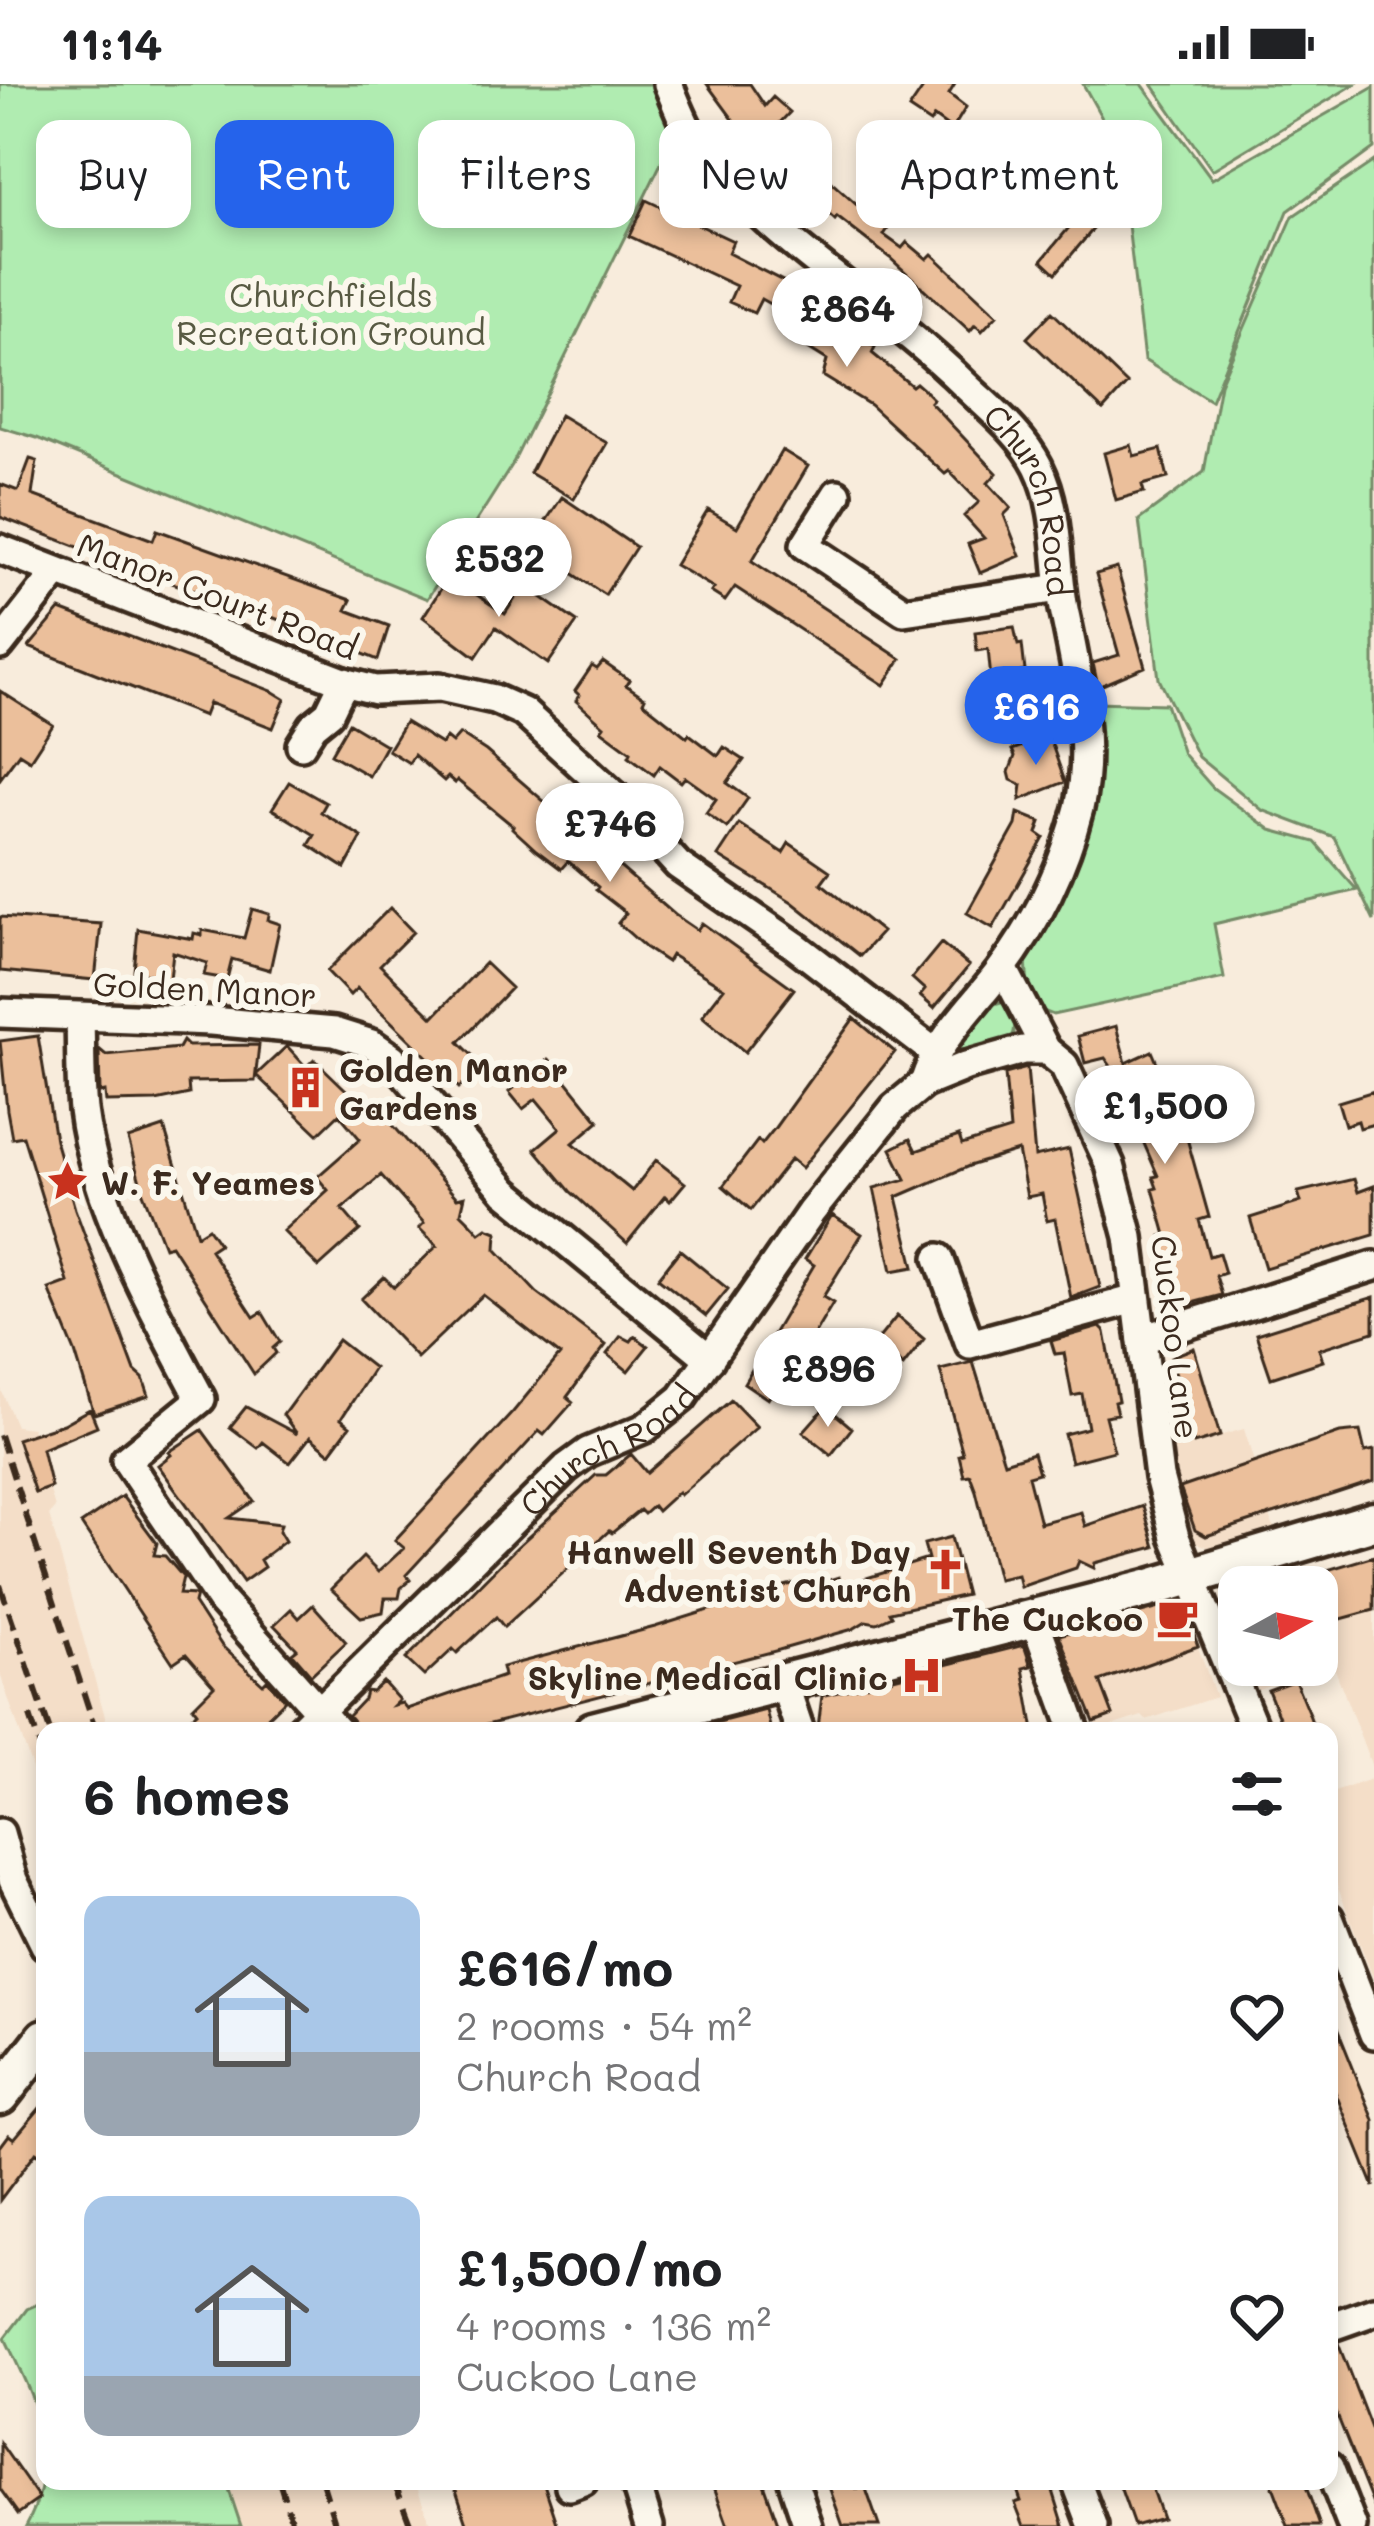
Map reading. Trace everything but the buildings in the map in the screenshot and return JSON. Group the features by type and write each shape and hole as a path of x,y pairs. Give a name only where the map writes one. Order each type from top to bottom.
{"street":[{"name":"Church Road","path":"668,84 697,147 751,206 927,347 1030,453 1053,509 1060,588 1083,728 1080,801 1064,861 1045,901 1003,968 934,1052 924,1083"},
{"path":"837,494 805,545 904,611 1060,588"},
{"name":"Manor Court Road","path":"0,550 344,682 375,690 440,687 494,699 523,712 615,796 678,865 794,945 934,1052"},
{"path":"0,645 57,572"},
{"path":"301,745 329,712 344,682"},
{"path":"1003,968 1046,1050"},
{"name":"Golden Manor","path":"0,1013 334,1031 371,1044 392,1058 506,1192 710,1359"},
{"path":"80,1018 83,1112 105,1192 147,1298 201,1399 126,1460 220,1601 316,1722"},
{"name":"Church Road","path":"320,1722 566,1468 667,1414 812,1212 896,1107 924,1083 1023,1050 1046,1050"},
{"name":"Cuckoo Lane","path":"1046,1050 1064,1065 1110,1165 1129,1237 1159,1478 1175,1537 1252,1722"},
{"path":"939,1258 970,1344 1136,1299"},
{"path":"1142,1339 1374,1266"},
{"path":"626,1722 1194,1576 1374,1521"},
{"path":"1034,1618 1072,1722"},
{"path":"783,1681 797,1722"},
{"path":"0,1832 13,1880 36,1927"},
{"path":"1338,1941 1374,2034"},
{"path":"0,2096 36,2050"},
{"path":"1338,2324 1374,2311"},
{"path":"637,2490 650,2526"},
{"path":"796,2490 808,2526"},
{"path":"1079,2490 1093,2526"},
{"path":"1338,2490 1352,2526"}],"shaded area":[{"path":"0,1387 16,1426 32,1428 55,1508 49,1515 106,1722 36,1722 36,1780 0,1674"},
{"path":"1244,1429 1275,1532 1214,1550 1194,1541 1171,1449"},
{"path":"1371,1555 1374,1561 1374,1772 1338,1677 1338,1566"},
{"path":"1181,1600 1216,1697 1146,1720 1142,1716 1095,1722 1058,1637"},
{"path":"1374,1778 1374,1980 1338,1888 1338,1791"},
{"path":"229,2490 418,2490 431,2526 241,2526"}],"green space":[{"name":"Churchfields Recreation Ground","path":"0,84 658,84 674,120 659,120 659,167 635,216 635,120 418,120 418,228 629,228 512,465 427,599 37,438 0,427"},
{"path":"1083,84 1142,84 1212,179 1374,87 1374,148 1288,211 1211,401 1144,360 1128,228 1162,228 1162,120 1103,120"},
{"path":"1152,84 1355,84 1212,170"},
{"path":"1374,161 1374,921 1334,837 1262,810 1198,757 1159,679 1139,520 1204,472 1220,384 1293,216"},
{"path":"1094,702 1166,704 1183,754 1213,788 1271,830 1315,842 1357,890 1214,924 1224,978 1053,1015 1038,1009 1028,986 1026,961 1067,889 1094,804"},
{"path":"1001,1002 1014,1018 1012,1039 961,1053 991,1005"},
{"path":"36,2305 36,2408 5,2338 27,2309"},
{"path":"40,2490 229,2490 241,2526 26,2526"}],"railway":[{"path":"0,1435 93,1722"},
{"path":"0,1585 47,1722"},
{"path":"30,1716 36,1734"},
{"path":"282,2490 293,2526"},
{"path":"325,2490 336,2526"},
{"path":"397,2490 411,2526"}],"place":[{"name":"Golden Manor Gardens","path":"305,1087"},
{"name":"W. F. Yeames","path":"67,1181"},
{"name":"Hanwell Seventh Day Adventist Church","path":"945,1569"},
{"name":"The Cuckoo","path":"1177,1617"},
{"name":"Skyline Medical Clinic","path":"922,1676"}]}
